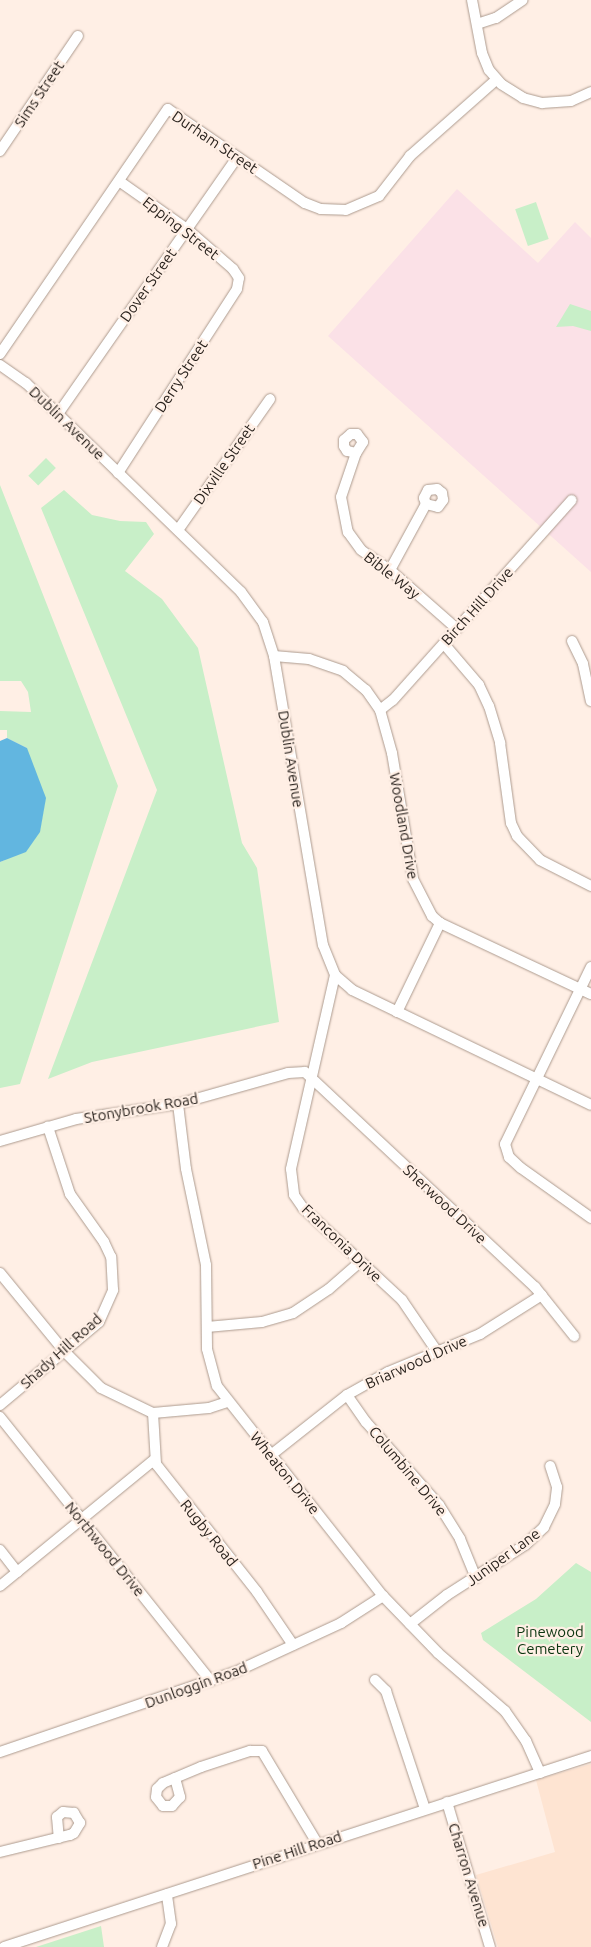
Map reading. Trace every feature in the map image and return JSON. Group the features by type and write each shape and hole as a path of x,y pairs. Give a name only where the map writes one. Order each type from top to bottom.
{"street":[{"path":"472,0 482,53 496,80 523,98 542,103 570,101 591,92"},
{"path":"477,24 506,13 523,0"},
{"name":"Sims Street","path":"0,151 78,36"},
{"name":"Durham Street","path":"0,354 168,109 312,206 338,211 355,208 372,201 387,189 410,156 496,80"},
{"name":"Dover Street","path":"58,414 238,157"},
{"name":"Epping Street","path":"119,181 186,229 233,269 239,278"},
{"name":"Derry Street","path":"118,473 237,289 239,278"},
{"name":"Dublin Avenue","path":"0,365 26,383 178,530 257,611 274,656 323,945 335,975 352,990 591,1105"},
{"name":"Dixville Street","path":"178,530 270,398"},
{"name":"Bible Way","path":"356,453 341,497 344,521 360,550 390,570 457,629"},
{"name":"Birch Hill Drive","path":"380,710 393,700 572,500"},
{"path":"390,570 426,504"},
{"path":"572,642 583,664 591,701"},
{"path":"444,644 479,685 489,706 500,743 511,823 517,836 540,860 591,886"},
{"name":"Woodland Drive","path":"274,656 323,662 343,671 366,690 380,710 392,753 413,879 425,907 440,923 591,994"},
{"path":"397,1012 440,923"},
{"path":"591,967 507,1139 506,1151 521,1168 591,1218"},
{"name":"Franconia Drive","path":"335,975 328,1015 310,1077 291,1169 294,1195 303,1208 402,1300 436,1350"},
{"name":"Stonybrook Road","path":"0,1140 117,1111 178,1104 288,1073 305,1072 310,1077"},
{"name":"Sherwood Drive","path":"310,1077 542,1295 574,1336"},
{"name":"Wheaton Drive","path":"178,1104 186,1170 206,1265 209,1366 228,1402 383,1596 410,1624 505,1711 526,1742 540,1773"},
{"name":"Shady Hill Road","path":"0,1405 65,1352 104,1315 111,1299 114,1274 104,1242 74,1201 62,1178 48,1127"},
{"path":"207,1327 262,1322 293,1313 329,1289 360,1262"},
{"path":"0,1273 65,1352 102,1388 153,1413 209,1408 228,1402"},
{"name":"Briarwood Drive","path":"271,1454 347,1395 436,1350 480,1334 542,1295"},
{"name":"Columbine Drive","path":"347,1395 366,1422 439,1505 460,1540 476,1578"},
{"path":"0,1586 154,1460 153,1413"},
{"name":"Northwood Drive","path":"0,1416 81,1521 211,1681"},
{"name":"Rugby Road","path":"154,1460 257,1592 293,1644"},
{"name":"Juniper Lane","path":"410,1624 525,1545 544,1527 557,1496 557,1487 550,1466"},
{"path":"0,1550 17,1572"},
{"name":"Dunloggin Road","path":"0,1752 211,1681 341,1623 383,1596"},
{"path":"375,1680 386,1691 424,1809"},
{"path":"175,1778 250,1751 262,1751 318,1843"},
{"name":"Pine Hill Road","path":"4,1947 318,1843 591,1756"},
{"name":"Charron Avenue","path":"446,1802 490,1947"},
{"path":"0,1852 59,1838"},
{"path":"162,1947 171,1924 167,1894"}],"shaded area":[{"path":"457,189 538,263 575,222 591,238 591,572 328,336"},
{"path":"591,1764 591,1947 498,1947 476,1875 555,1852 536,1780"}],"green space":[{"path":"536,202 549,239 528,246 515,209"},
{"path":"570,304 591,311 591,331 573,326 556,327"},
{"path":"46,458 56,468 38,486 28,476"},
{"path":"0,485 118,786 20,1084 0,1088 0,862 5,860 27,748 7,738 7,730 0,730 0,711 31,712 28,692 21,681 0,681"},
{"path":"64,490 92,515 120,521 146,522 154,534 125,571 162,599 198,648 242,843 257,868 279,1022 92,1062 48,1079 157,790 41,508"},
{"name":"Pinewood Cemetery","path":"576,1563 591,1572 591,1722 483,1640 481,1633 536,1599"},
{"path":"101,1926 104,1947 36,1947"}],"water":[{"path":"7,738 27,748 46,798 40,832 26,852 0,862 0,741"}]}
